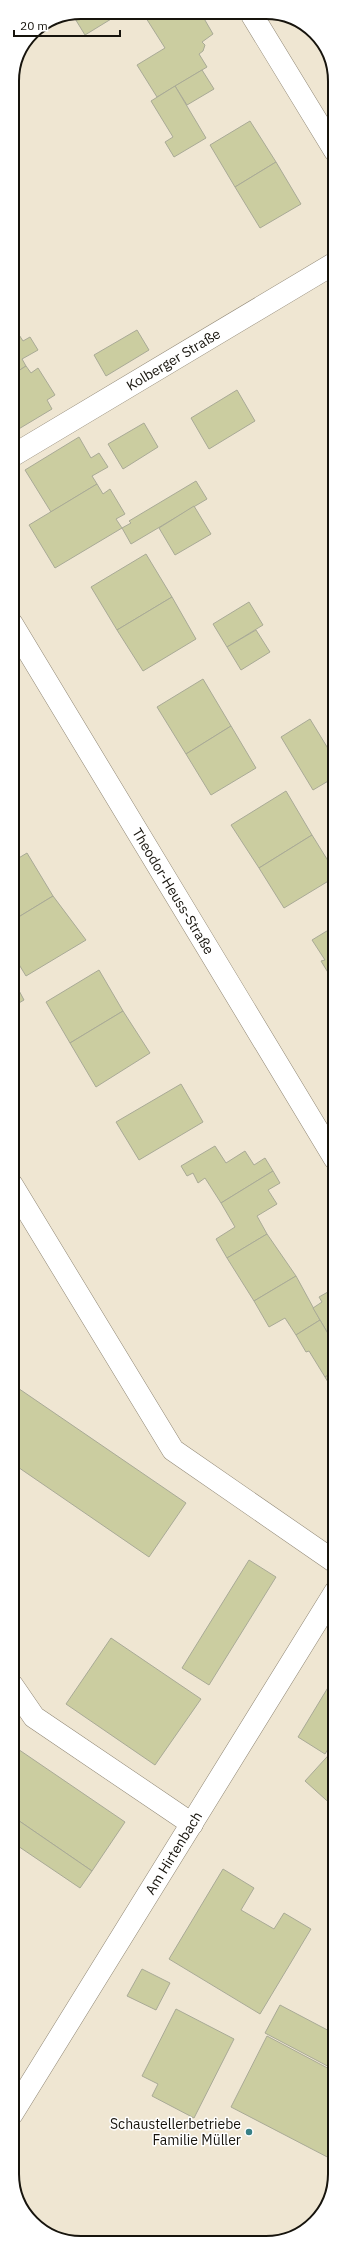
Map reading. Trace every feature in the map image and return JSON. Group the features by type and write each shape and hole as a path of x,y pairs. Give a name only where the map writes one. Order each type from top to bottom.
{"street":[{"path":"254,19 328,140"},
{"name":"Kolberger Straße","path":"19,452 328,267"},
{"name":"Theodor-Heuss-Straße","path":"19,636 328,1147"},
{"path":"19,1197 173,1450 328,1557"},
{"name":"Am Hirtenbach","path":"19,2103 328,1603"},
{"path":"19,1695 34,1717 192,1824"}],"building":[{"path":"76,19 111,19 85,35"},
{"path":"147,19 204,19 213,34 202,42 205,45 203,51 199,54 207,67 157,97 137,65 165,48"},
{"path":"202,70 214,89 187,105 175,86"},
{"path":"175,86 206,138 174,157 165,142 173,137 151,101"},
{"path":"250,121 276,162 235,187 210,145"},
{"path":"276,162 301,204 260,228 235,187"},
{"path":"137,330 149,350 106,376 94,355"},
{"path":"19,335 23,341 30,337 38,350 22,359 26,366 19,370"},
{"path":"26,366 31,373 38,368 55,395 47,400 52,409 19,429 19,370"},
{"path":"237,390 255,421 209,449 191,418"},
{"path":"144,423 158,447 123,469 108,444"},
{"path":"79,437 91,458 99,453 108,467 92,476 97,484 51,512 25,470"},
{"path":"196,481 207,499 131,544 122,528 131,523 129,521"},
{"path":"97,484 103,494 110,489 125,514 116,519 122,528 55,568 29,525"},
{"path":"194,506 211,534 175,555 159,528"},
{"path":"146,554 172,597 117,630 91,587"},
{"path":"172,597 196,639 143,671 117,630"},
{"path":"249,602 263,625 227,647 213,624"},
{"path":"256,630 270,652 241,670 227,647"},
{"path":"203,679 231,726 186,754 157,707"},
{"path":"310,719 328,749 328,781 313,790 281,737"},
{"path":"231,726 256,768 211,795 186,754"},
{"path":"286,791 312,835 259,868 231,825"},
{"path":"312,835 328,861 328,881 284,908 259,868"},
{"path":"27,853 53,896 19,917 19,858"},
{"path":"53,896 86,940 26,976 19,964 19,917"},
{"path":"328,930 328,972 321,961 325,960 312,940"},
{"path":"99,970 123,1011 70,1043 46,1002"},
{"path":"19,991 24,1000 19,1003"},
{"path":"123,1011 150,1053 96,1087 70,1043"},
{"path":"181,1084 203,1122 139,1160 116,1122"},
{"path":"215,1146 226,1163 245,1151 254,1165 265,1158 273,1171 221,1203 205,1178 198,1183 193,1173 187,1176 181,1166"},
{"path":"273,1171 280,1183 268,1190 277,1204 257,1216 267,1234 227,1258 216,1239 235,1227 221,1203"},
{"path":"267,1234 296,1276 254,1301 227,1258"},
{"path":"296,1276 320,1320 296,1335 285,1318 269,1327 254,1301"},
{"path":"328,1292 328,1334 313,1308 322,1302 319,1297"},
{"path":"320,1320 328,1334 328,1375 325,1377 309,1351 306,1352 296,1335"},
{"path":"328,1375 328,1382 325,1377"},
{"path":"19,1389 186,1503 149,1557 19,1468"},
{"path":"249,1560 276,1577 209,1685 182,1668"},
{"path":"111,1638 201,1699 155,1765 66,1704"},
{"path":"328,1688 328,1749 325,1754 298,1737"},
{"path":"19,1750 125,1822 92,1871 19,1821"},
{"path":"328,1756 328,1802 305,1781"},
{"path":"19,1821 92,1871 80,1888 19,1847"},
{"path":"223,1869 254,1888 241,1910 274,1929 284,1913 311,1929 260,2014 169,1959"},
{"path":"142,1969 170,1983 156,2010 127,1996"},
{"path":"280,2005 328,2030 328,2066 265,2033"},
{"path":"176,2009 234,2039 194,2118 152,2096 158,2084 142,2076"},
{"path":"267,2036 328,2068 328,2157 231,2107"}],"place":[{"name":"Schaustellerbetriebe Familie Müller","path":"249,2132"}]}
